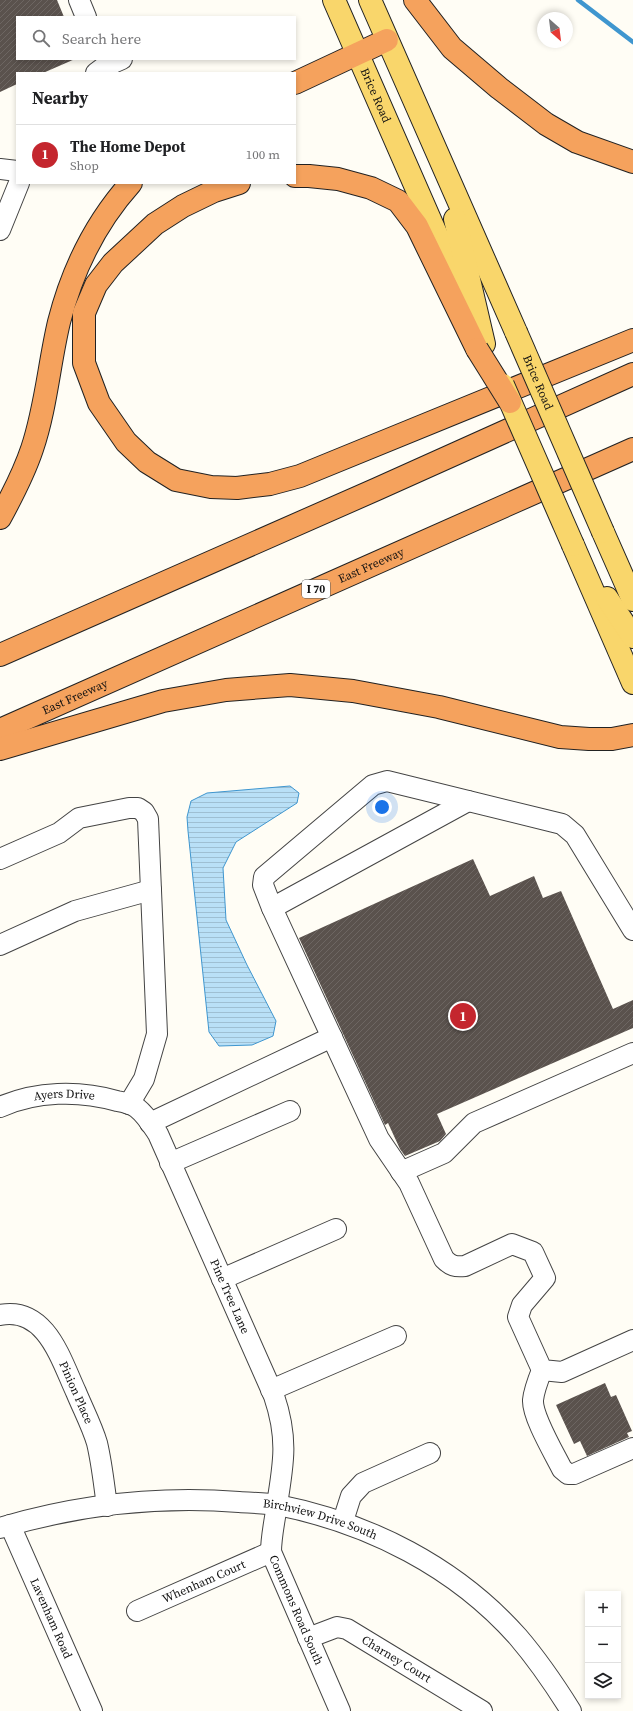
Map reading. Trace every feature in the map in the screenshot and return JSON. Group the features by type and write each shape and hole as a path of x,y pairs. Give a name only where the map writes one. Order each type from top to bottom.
{"highway":[{"path":"415,0 452,48 499,88 546,124 578,142 633,162"},
{"path":"296,83 387,40"},
{"path":"296,176 338,179 371,188 398,201 417,226 510,402"},
{"path":"0,518 12,497 32,450 44,403 59,322 74,277 99,224 119,196 130,184"},
{"path":"236,184 208,194 183,206 156,224 113,263 96,285 84,313 84,363 99,403 126,442 147,462 176,480 211,487 237,488 270,484 300,476 633,340"},
{"path":"0,655 633,374"},
{"name":"East Freeway","path":"0,730 633,449"},
{"path":"0,750 163,701 226,690 290,685 353,691 439,707 560,737 612,739 633,735"}],"main road":[{"name":"Brice Road","path":"334,0 480,346"},
{"name":"Brice Road","path":"370,0 633,600"},
{"name":"Brice Road","path":"442,166 480,346"},
{"path":"510,402 633,682"},
{"path":"573,545 633,637"}],"street":[{"path":"79,0 86,16"},
{"path":"100,66 119,60"},
{"path":"0,169 16,171"},
{"path":"0,230 19,184"},
{"path":"633,930 575,835 562,824 387,781 373,785 264,877 263,885 272,908 379,1139 409,1183 444,1259 451,1265 457,1267 465,1266 512,1244 533,1252 545,1278 522,1305 518,1317 542,1370 533,1402 536,1415 562,1469 568,1474 574,1474 633,1448"},
{"path":"272,908 468,801"},
{"path":"0,858 59,833 79,818 129,808 138,808 144,812 149,823 157,1034 144,1079 129,1104"},
{"path":"0,945 75,911 151,890"},
{"path":"150,1123 332,1037"},
{"path":"401,1172 444,1153 474,1123 633,1053"},
{"name":"Ayers Drive","path":"0,1108 38,1096 68,1093 101,1096 129,1104"},
{"name":"Pine Tree Lane","path":"129,1104 136,1107 158,1134 271,1390 284,1432 282,1470 277,1505"},
{"path":"170,1163 290,1111"},
{"path":"222,1279 336,1229"},
{"name":"Pinion Place","path":"0,1315 15,1315 27,1318 40,1327 52,1340 96,1441 107,1506"},
{"path":"271,1390 396,1336"},
{"path":"542,1370 562,1372 633,1340"},
{"path":"343,1522 351,1496 363,1483 430,1453"},
{"name":"Birchview Drive South","path":"5,1527 68,1511 130,1503 204,1499 277,1505 343,1522 395,1544 436,1568 482,1603 518,1637 571,1711"},
{"name":"Commons Road South","path":"277,1505 271,1539 271,1552 340,1711"},
{"name":"Lavenham Road","path":"5,1527 92,1711"},
{"name":"Whenham Court","path":"137,1611 271,1552"},
{"name":"Charney Court","path":"308,1638 337,1627 347,1629 482,1711"}],"water":[{"path":"290,786 299,793 297,803 236,842 223,868 226,920 276,1021 273,1036 252,1045 219,1046 209,1032 188,831 187,817 191,801 207,793"}],"building":[{"path":"0,0 57,0 64,16 16,16 16,60 73,60 45,72 16,72 16,84 0,92"},
{"path":"473,859 490,896 534,876 543,898 561,891 613,1009 633,1000 633,1028 437,1114 446,1134 440,1141 405,1156 400,1149 388,1123 385,1125 299,938"},
{"path":"605,1383 611,1397 616,1395 632,1431 627,1433 629,1437 587,1456 580,1441 574,1444 556,1405"}],"waterway":[{"path":"578,0 633,42"}],"place":[{"name":"The Home Depot","path":"463,1016"}]}
